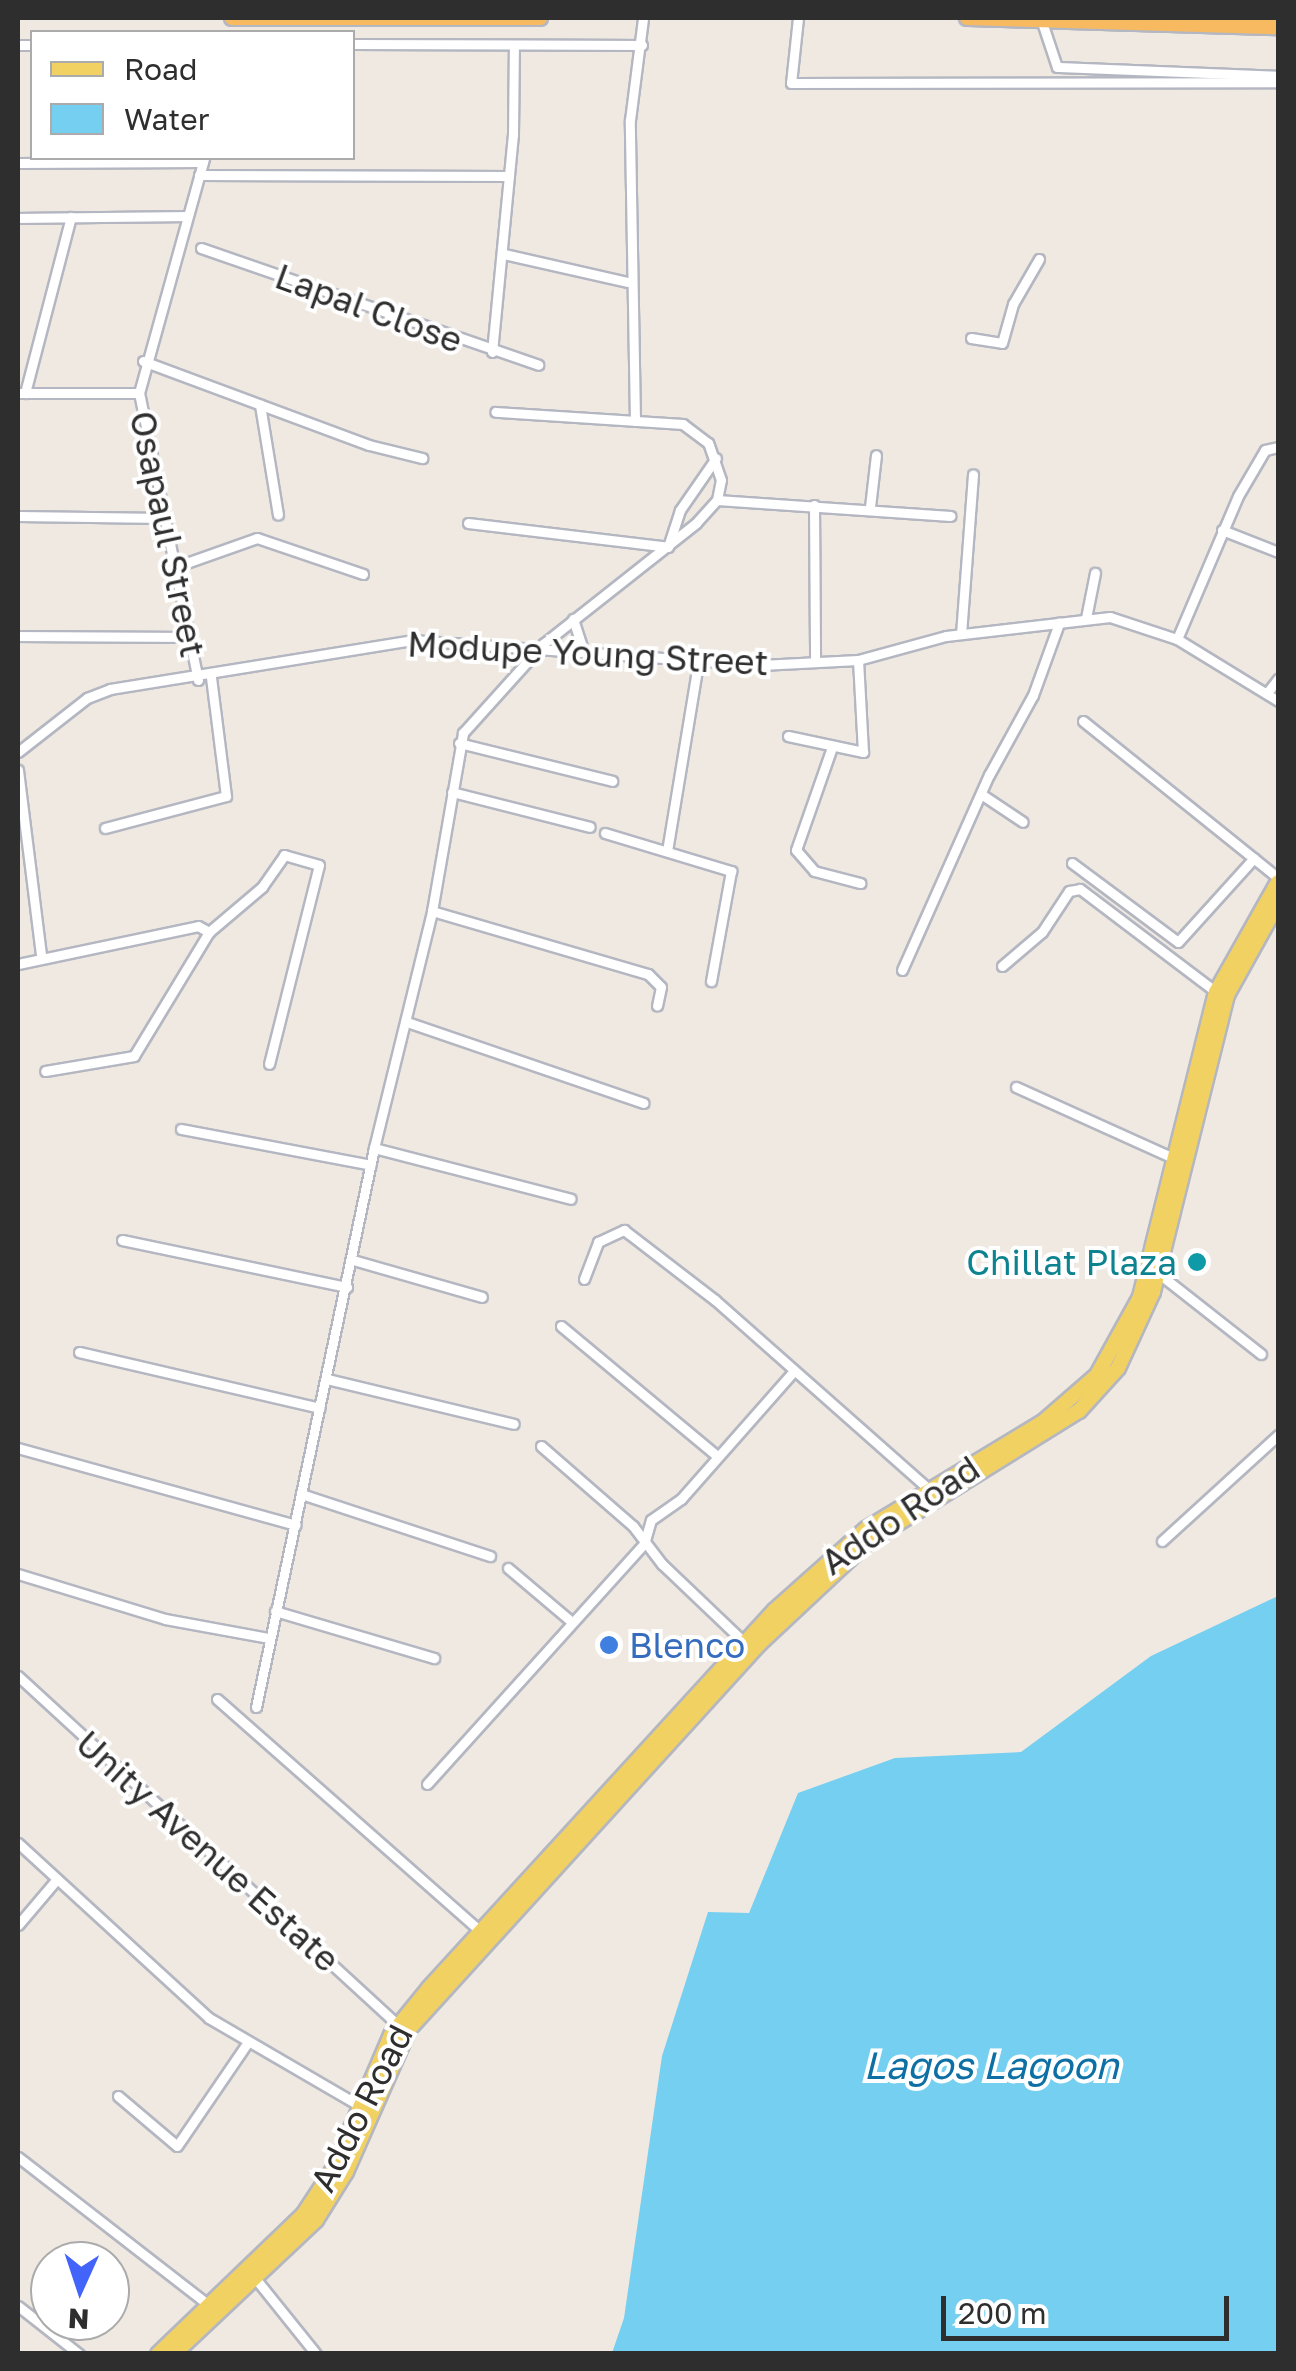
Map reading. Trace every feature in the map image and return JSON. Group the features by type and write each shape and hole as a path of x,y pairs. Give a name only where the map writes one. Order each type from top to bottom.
{"highway":[{"path":"232,18 540,18"},
{"path":"967,18 1278,27"}],"main road":[{"name":"Addo Road","path":"158,2354 303,2215 334,2168 398,2026 744,1642 838,1551 1042,1422 1096,1375 1140,1297 1216,992 1250,922 1278,880"},
{"name":"Addo Road","path":"174,2354 306,2232 337,2190 394,2054 442,1990 827,1575 869,1541 1088,1402 1126,1355 1158,1273 1227,996 1278,903"}],"street":[{"path":"634,421 628,282 630,120 644,18"},
{"path":"798,18 791,83 1278,79"},
{"path":"1042,22 1057,67 1278,79"},
{"path":"355,44 642,45"},
{"path":"492,352 504,254 514,44"},
{"path":"18,163 203,160"},
{"name":"Osapaul Street","path":"198,680 139,393 144,361 203,160"},
{"path":"199,176 509,176"},
{"path":"18,218 187,216"},
{"path":"71,217 21,393 139,393"},
{"name":"Lapal Close","path":"202,248 538,365"},
{"path":"504,254 628,282"},
{"path":"971,338 1002,343 1013,304 1039,259"},
{"path":"144,361 260,405 422,458"},
{"path":"260,405 278,515"},
{"path":"256,1707 374,1148 432,910 459,743 475,714 543,644 668,548 717,500 716,458 708,443 682,424 494,412"},
{"path":"1177,639 1222,530 1257,461 1268,447 1278,447"},
{"path":"870,508 876,455"},
{"path":"668,548 680,510 716,458"},
{"path":"961,634 973,474"},
{"path":"717,500 950,516"},
{"path":"814,505 815,662"},
{"path":"18,516 164,518"},
{"path":"468,522 668,548"},
{"path":"1222,530 1278,552"},
{"path":"175,568 257,538 363,574"},
{"path":"1086,618 1095,573"},
{"name":"Modupe Young Street","path":"18,752 100,693 198,680 270,660 396,641 543,644 698,664 815,662 858,660 961,634 1110,617 1177,639 1278,701"},
{"path":"573,619 583,650"},
{"path":"902,970 982,794 1033,695 1060,624"},
{"path":"18,636 189,637"},
{"path":"788,736 859,755 864,749 858,660"},
{"path":"667,852 698,664"},
{"path":"105,828 226,796 210,677"},
{"path":"1267,693 1278,679"},
{"path":"1082,722 1278,880"},
{"path":"459,743 612,781"},
{"path":"830,750 796,850 814,871 860,884"},
{"path":"18,770 40,955"},
{"path":"452,792 590,827"},
{"path":"982,794 1024,822"},
{"path":"606,833 730,872 711,981"},
{"path":"45,1071 134,1056 209,932 262,887 284,855 319,865 268,1064"},
{"path":"1072,863 1178,942 1254,858"},
{"path":"1002,966 1042,932 1068,891 1080,890 1216,992"},
{"path":"432,910 648,974 661,987 657,1006"},
{"path":"18,964 40,955 109,950 198,926 209,932"},
{"path":"406,1022 644,1103"},
{"path":"1016,1087 1173,1158"},
{"path":"180,1129 371,1164"},
{"path":"374,1148 571,1199"},
{"path":"584,1280 598,1242 624,1230 715,1300 930,1490"},
{"path":"122,1240 347,1288"},
{"path":"353,1260 482,1296"},
{"path":"1158,1273 1261,1354"},
{"path":"561,1326 716,1455"},
{"path":"80,1352 320,1408"},
{"path":"427,1784 644,1544 651,1520 673,1507 793,1372"},
{"path":"327,1379 514,1424"},
{"path":"1162,1541 1278,1435"},
{"path":"541,1446 744,1642"},
{"path":"18,1448 295,1524"},
{"path":"301,1494 490,1556"},
{"path":"508,1568 572,1622"},
{"path":"18,1574 165,1618 269,1638"},
{"path":"275,1611 434,1658"},
{"name":"Unity Avenue Estate","path":"18,1676 398,2026"},
{"path":"216,1699 480,1931"},
{"path":"18,1842 246,2044 360,2106"},
{"path":"18,1925 57,1879"},
{"path":"118,2096 177,2146 246,2044"},
{"path":"18,2157 210,2306"},
{"path":"255,2278 316,2354"},
{"path":"18,2306 79,2354"}],"water":[{"name":"Lagos Lagoon","path":"1278,1596 1278,2353 612,2353 624,2318 662,2056 708,1912 749,1913 798,1793 895,1758 1021,1752 1151,1656"}],"place":[{"name":"Chillat Plaza","path":"1197,1262"},
{"name":"Blenco","path":"609,1645"}]}
